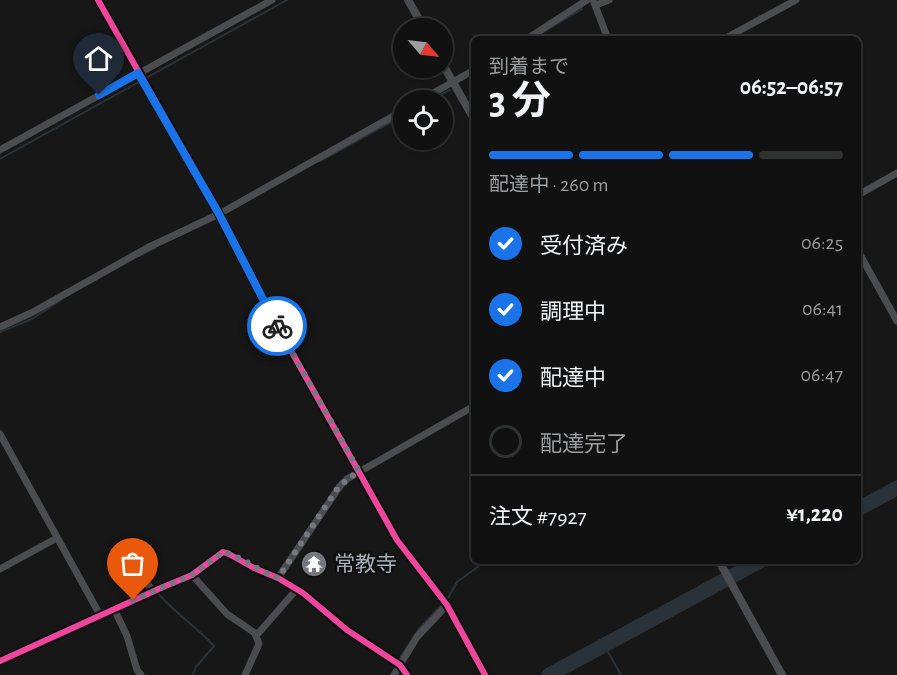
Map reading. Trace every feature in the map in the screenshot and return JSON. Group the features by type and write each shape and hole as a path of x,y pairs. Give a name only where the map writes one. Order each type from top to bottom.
{"street":[{"path":"98,0 219,214 275,322 397,540 447,605 485,675"},
{"path":"0,150 141,78 272,0"},
{"path":"408,0 418,18"},
{"path":"532,36 587,0"},
{"path":"607,36 594,3 609,0"},
{"path":"739,36 796,0"},
{"path":"439,90 471,72"},
{"path":"451,78 471,113"},
{"path":"0,327 33,312 147,248 219,214 393,116"},
{"path":"861,193 897,173"},
{"path":"861,256 897,321"},
{"path":"278,578 339,486 359,471 471,408"},
{"path":"0,434 100,615"},
{"path":"0,570 57,538"},
{"path":"0,661 192,575 223,552 297,589 347,630 400,665 407,675"},
{"path":"129,561 153,591"},
{"path":"721,564 782,675"},
{"path":"192,575 227,614 255,633 259,644 245,675"},
{"path":"256,636 297,589"},
{"path":"394,675 417,637 447,605"},
{"path":"114,609 127,636 137,670 141,675"}],"waterway":[{"path":"0,159 287,0"},
{"path":"540,34 582,9"},
{"path":"320,161 393,121"},
{"path":"139,256 155,248"},
{"path":"0,332 32,319 61,300"},
{"path":"861,507 897,488"},
{"path":"120,544 130,558"},
{"path":"398,661 418,630 448,598 457,582 482,564"},
{"path":"549,675 754,564"},
{"path":"156,591 214,646 196,667 193,675"},
{"path":"604,645 621,675"}],"cycle path":[{"path":"98,0 219,214 275,322 397,540 447,605 485,675"},
{"path":"0,661 192,575 223,552 278,578 303,593 347,630 400,665 407,675"}],"way so far":[{"path":"133,600 192,575 223,552 278,578 339,486 359,471 277,326"}],"place":[{"name":"常教寺","path":"314,564"}],"route":[{"path":"99,95 138,73 219,214 277,326"}]}
